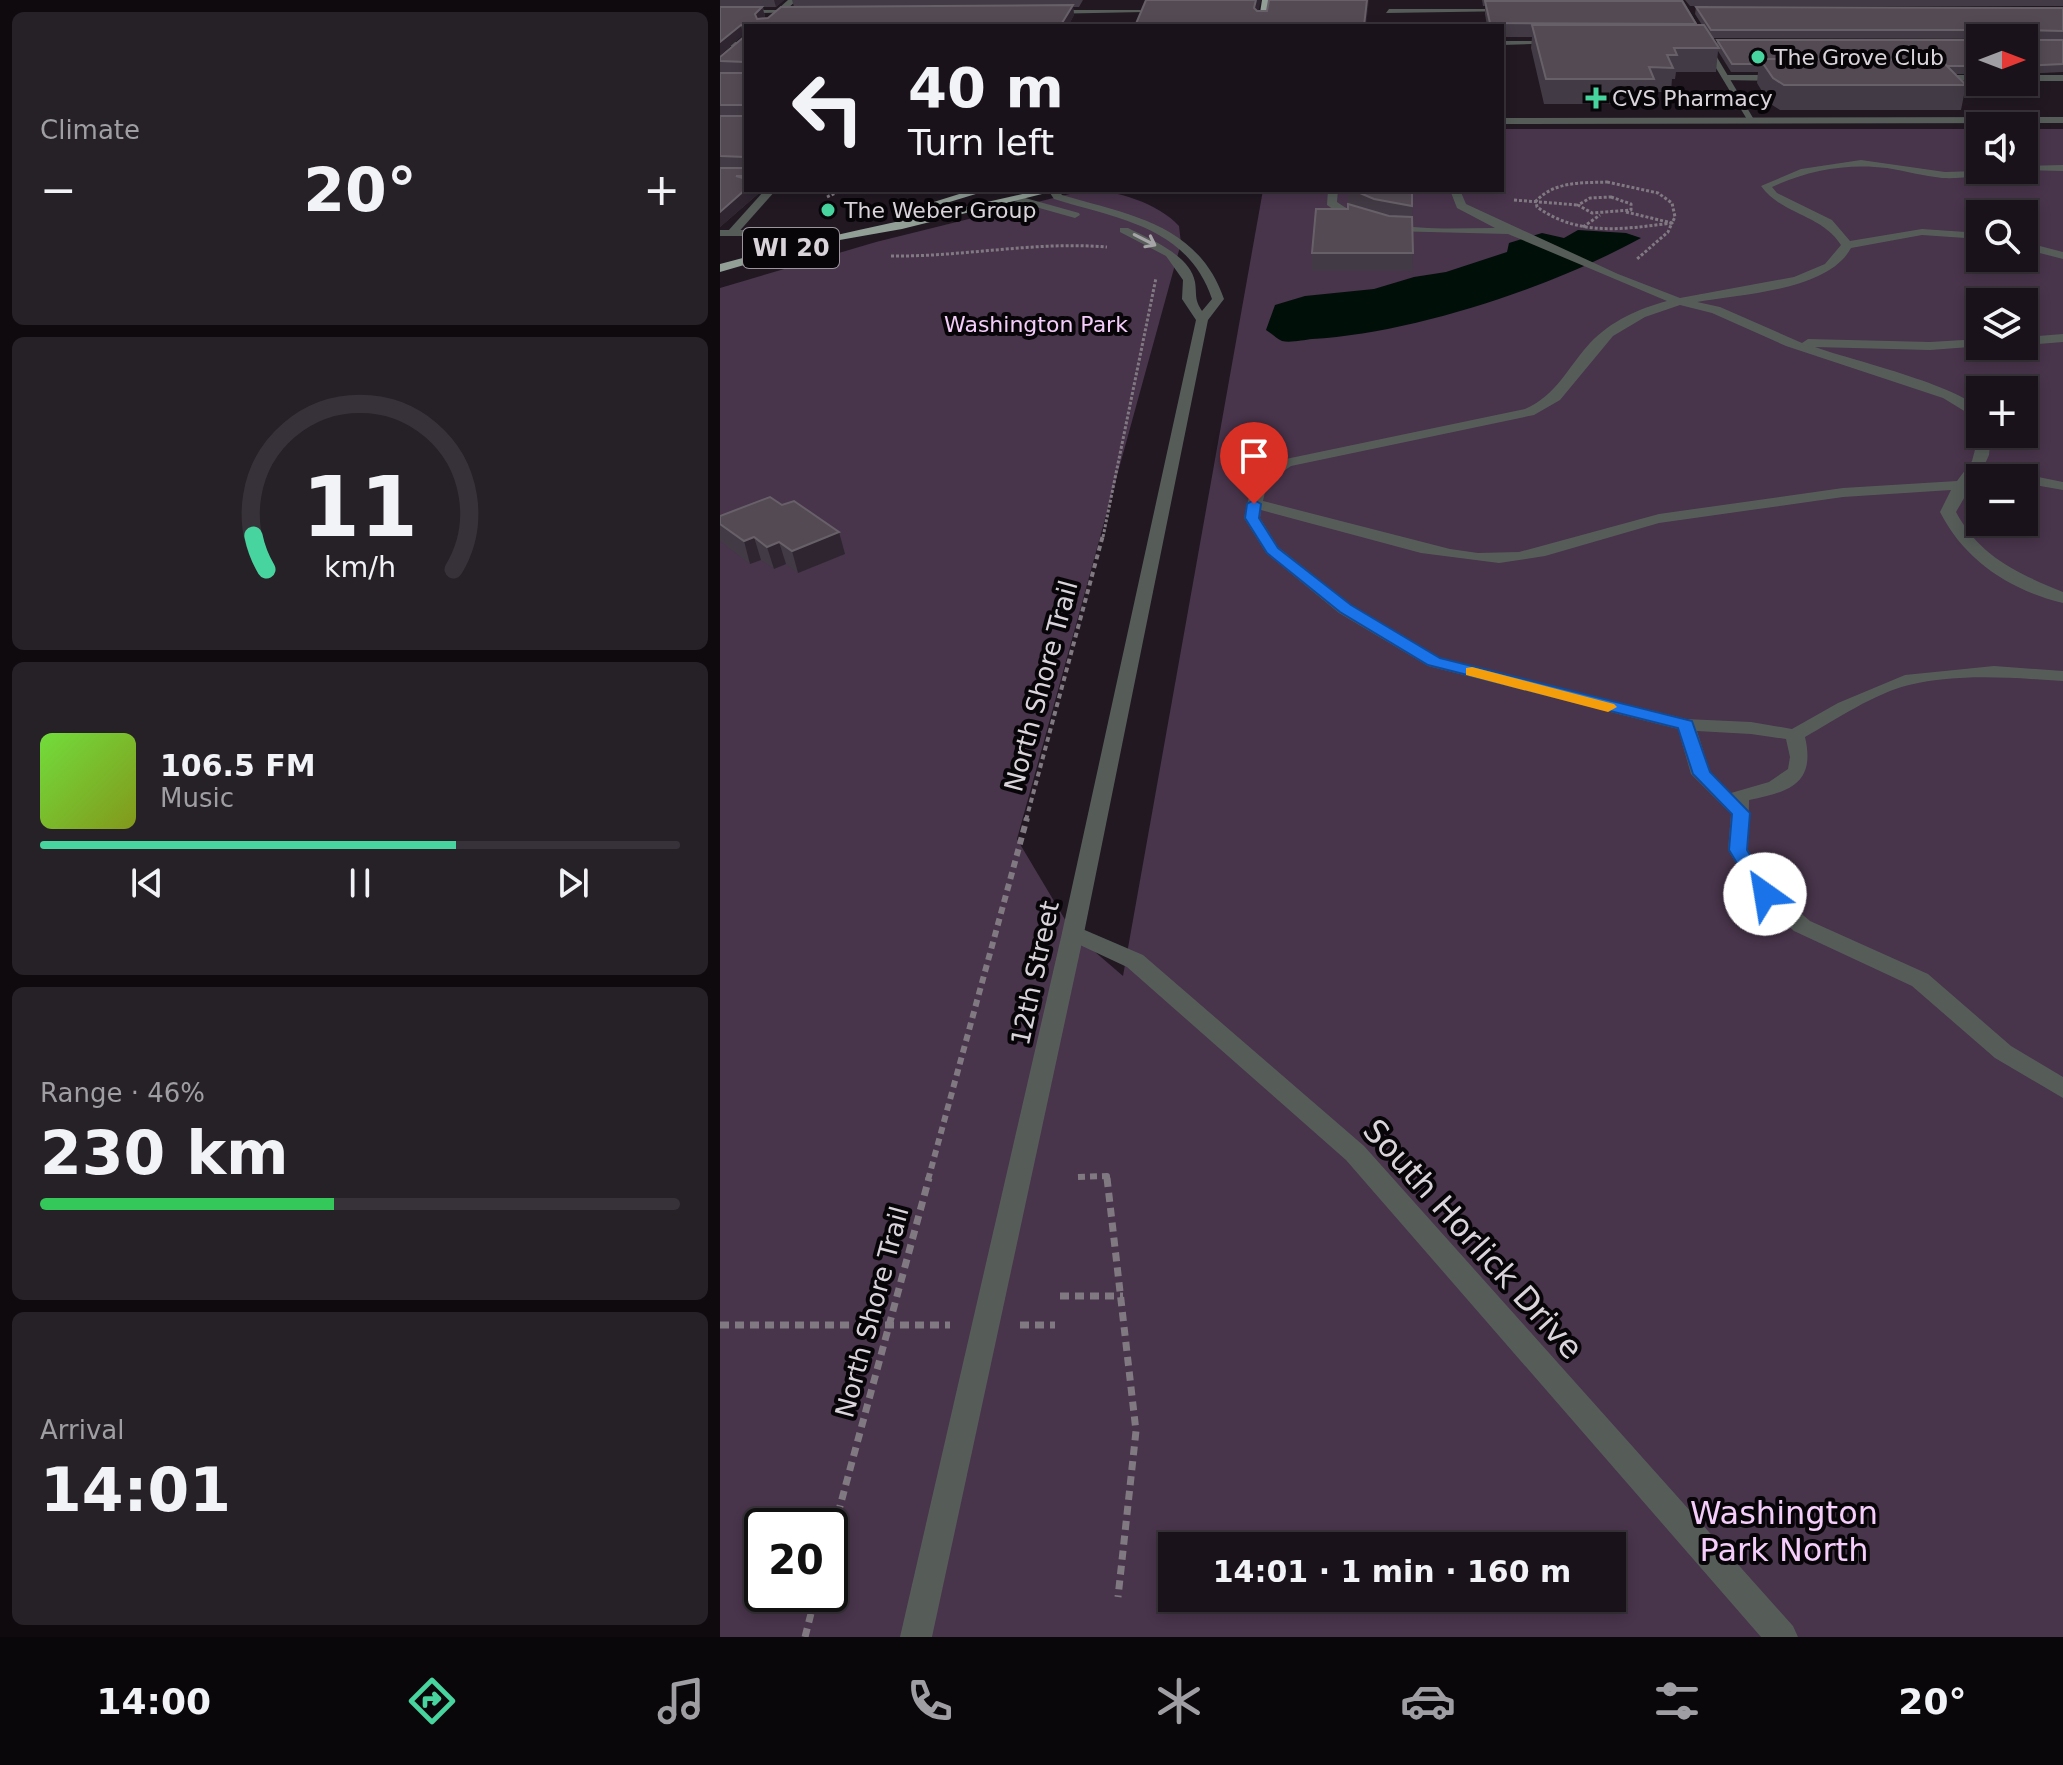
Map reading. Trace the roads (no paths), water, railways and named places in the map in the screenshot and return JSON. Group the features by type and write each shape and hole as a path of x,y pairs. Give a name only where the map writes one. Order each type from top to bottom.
{"main road":[{"path":"1262,24 1266,0"},
{"name":"WI 20","path":"862,231 887,218 977,192"},
{"name":"WI 20","path":"720,268 816,241 902,226 1021,194"}],"street":[{"path":"765,24 793,0"},
{"path":"1134,24 1146,0"},
{"path":"1388,0 1389,24"},
{"path":"1679,0 1701,43 1753,121"},
{"path":"1389,11 1519,11"},
{"path":"1669,11 1698,11"},
{"path":"720,12 818,12"},
{"path":"1033,12 1140,12"},
{"path":"720,44 744,43"},
{"path":"728,56 744,43"},
{"path":"1504,43 1573,43"},
{"path":"1701,43 1717,43"},
{"path":"1726,78 1797,78"},
{"path":"1919,78 1966,78"},
{"path":"2038,78 2063,78"},
{"path":"1504,121 2063,120"},
{"path":"1966,175 1937,174 1872,163 1842,165 1783,177 1766,186 1771,196 1824,218 1839,230 1847,245 1845,253 1833,266 1805,276 1677,301 1629,319 1595,345 1572,379 1547,404 1506,418 1286,463 1260,480 1252,518 1272,550 1345,609 1434,662 1686,725 1751,728 1795,735 1844,707 1905,680 1994,671 2063,676"},
{"path":"2038,169 2063,168"},
{"path":"726,233 769,192"},
{"name":"12th Street","path":"916,1637 1073,933 1202,320 1218,299 1214,277 1199,256 1161,230 1058,197 1054,192"},
{"path":"1333,192 1331,203 1342,214 1364,222 1436,232 1510,231"},
{"path":"1456,192 1461,206 1596,269 1677,301 1716,310 1791,343 1948,395 1966,406"},
{"path":"1021,194 1142,237 1170,254 1189,280 1188,299 1202,320"},
{"path":"1847,245 1922,232 1966,235"},
{"path":"726,233 800,233 816,241"},
{"path":"2038,249 2063,256"},
{"path":"2038,340 2063,338"},
{"path":"1791,343 1966,344"},
{"path":"1966,480 1948,512 1959,538 1984,562 2063,598"},
{"path":"2038,481 2063,486"},
{"path":"1254,504 1299,513 1419,547 1479,558 1544,554 1636,524 1812,495 1898,486 1961,485"},
{"path":"1686,725 1701,774 1741,813"},
{"path":"1795,735 1800,762 1790,780 1771,789 1739,796 1738,850 1765,894 1802,926 1920,980 2003,1052 2063,1089"},
{"name":"South Horlick Drive","path":"1073,933 1135,961 1355,1153 1782,1637"}],"place":[{"name":"The Grove Club","path":"1758,57"},
{"name":"CVS Pharmacy","path":"1596,98"},
{"name":"The Weber Group","path":"828,210"}],"park label":[{"name":"Washington Park","path":"1036,324"},
{"name":"Washington Park North","path":"1784,1532"}]}
